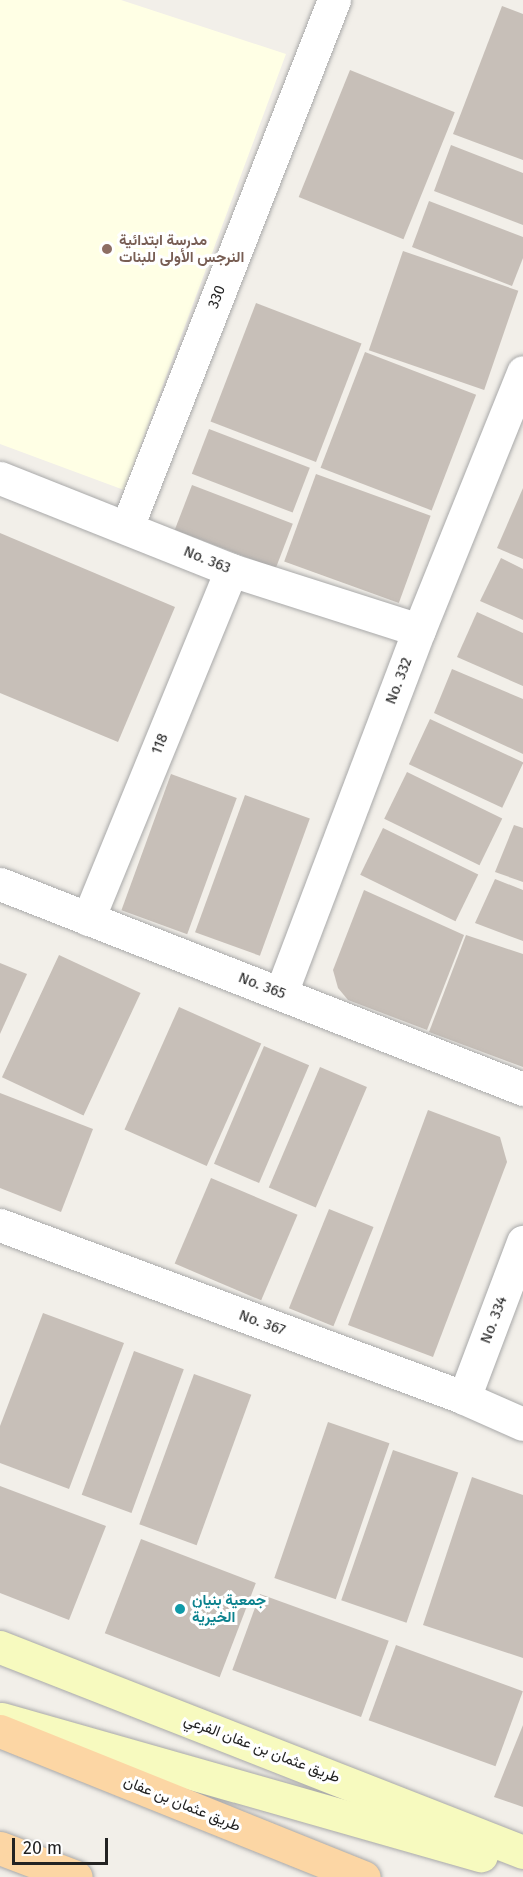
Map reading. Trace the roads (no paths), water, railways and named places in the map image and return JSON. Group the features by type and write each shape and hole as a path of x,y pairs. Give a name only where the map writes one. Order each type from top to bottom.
{"main road":[{"name":"طريق عثمان بن عفان الفرعي","path":"0,1647 523,1852"},
{"path":"0,1719 523,1867"},
{"name":"طريق عثمان بن عفان","path":"0,1731 364,1877"},
{"path":"0,1848 76,1877"}],"street":[{"name":"330","path":"127,527 334,0"},
{"name":"No. 332","path":"281,993 419,630 523,372"},
{"name":"No. 363","path":"0,478 231,570 419,630"},
{"name":"118","path":"88,919 231,570"},
{"name":"No. 365","path":"0,884 523,1089"},
{"name":"No. 367","path":"0,1225 464,1398 523,1424"},
{"name":"No. 334","path":"464,1398 523,1242"}],"place":[{"name":"مدرسة ابتدائية النرجس الأولى للبنات","path":"107,249"},
{"name":"جمعية بنيان الخيرية","path":"180,1609"}]}
